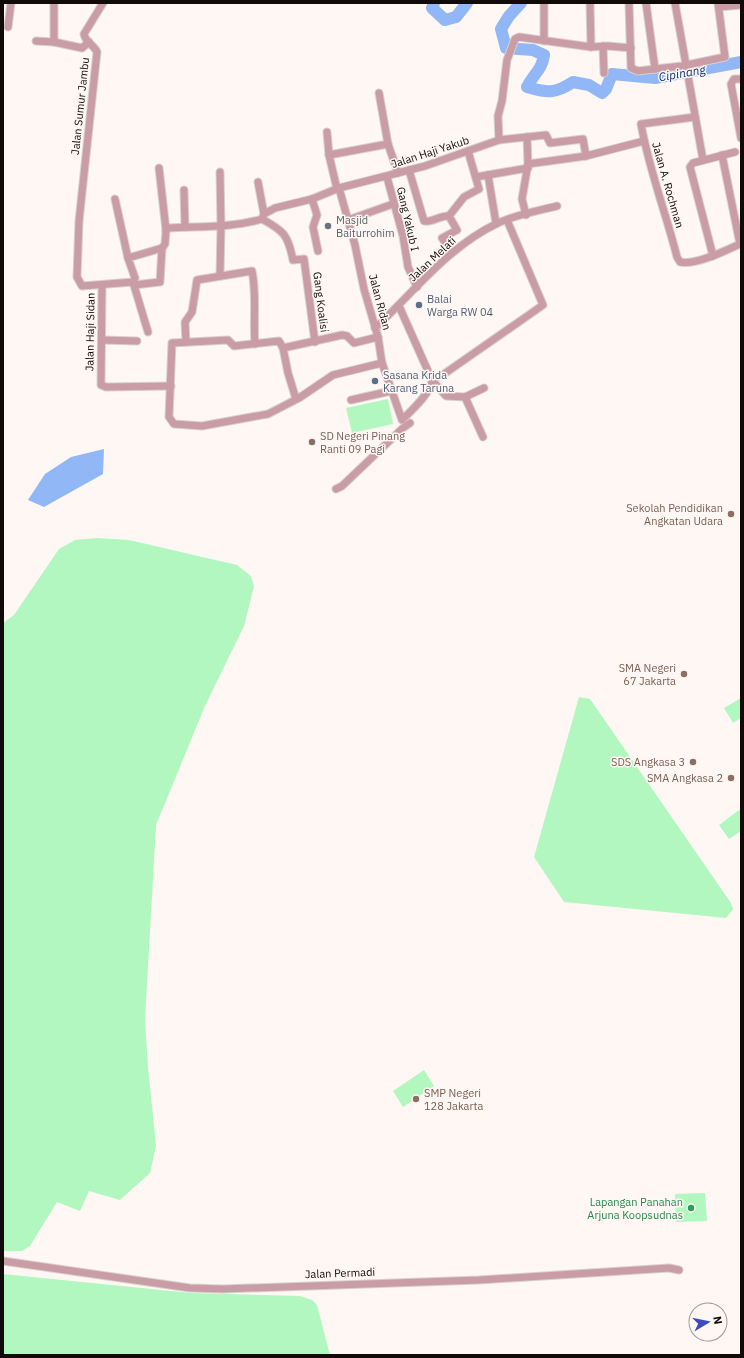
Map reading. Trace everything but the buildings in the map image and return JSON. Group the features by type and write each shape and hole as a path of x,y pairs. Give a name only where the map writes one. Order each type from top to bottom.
{"street":[{"path":"8,27 11,3"},
{"path":"54,3 54,42"},
{"name":"Jalan Sumur Jambu","path":"102,286 86,287 78,281 79,221 97,52 85,39 84,32 103,3"},
{"path":"544,3 544,41"},
{"path":"590,3 591,48"},
{"path":"629,3 632,69 638,71 687,66 726,57 718,5 741,5"},
{"path":"646,3 655,69"},
{"path":"675,3 690,78 695,118 704,160"},
{"path":"499,140 498,116 507,60 515,38 519,37 591,48 603,46 631,48"},
{"path":"36,41 54,42 82,48 89,42"},
{"path":"603,46 604,74"},
{"path":"741,79 734,79 731,84 741,138"},
{"path":"379,93 388,144 398,173"},
{"name":"Jalan A. Rochman","path":"695,118 641,124 641,141 677,257 680,262 686,263 712,256"},
{"name":"Jalan Ridan","path":"327,132 328,155 348,220 364,289 378,337 382,363 402,420 416,407 431,385 432,380"},
{"name":"Jalan Haji Yakub","path":"166,230 169,228 244,224 263,216 274,208 312,199 338,189 387,177 499,140 546,135 550,143 583,139 586,156"},
{"path":"526,215 522,198 528,166 527,137"},
{"path":"476,177 586,156 613,150 641,141"},
{"path":"328,155 388,144"},
{"path":"409,170 424,221 428,222 440,217 449,216 462,198 478,190 476,177 468,151"},
{"path":"722,155 740,241 738,245 712,256 690,167 693,163 722,155 735,152"},
{"path":"102,286 160,282 162,248 166,230 159,168"},
{"path":"220,172 220,276"},
{"path":"488,175 496,224"},
{"name":"Gang Yakub I","path":"387,177 393,204 403,236 408,267 417,287"},
{"path":"258,182 263,216"},
{"path":"184,190 185,227"},
{"path":"115,199 128,258 135,278 134,284 148,332"},
{"path":"312,199 317,215 313,227 318,251"},
{"path":"348,220 393,204"},
{"name":"Jalan Melati","path":"375,328 452,253 496,224 557,206"},
{"name":"Gang Koalisi","path":"263,216 284,234 289,242 292,260 304,259 315,342"},
{"path":"449,216 457,229 442,238 452,253"},
{"path":"432,380 444,374 543,305 507,220"},
{"path":"128,258 162,248"},
{"path":"186,342 185,322 192,312 197,280 252,271 254,281 253,322 255,344"},
{"name":"Jalan Haji Sidan","path":"102,286 101,385 106,387 171,386"},
{"path":"399,306 432,380 446,396 465,397 484,388"},
{"path":"283,348 344,335 354,343 378,337"},
{"path":"102,340 137,341"},
{"path":"296,399 288,373 283,348 279,341 234,346 228,340 171,344 169,417 174,424 202,426 268,414 296,399 333,375 382,363"},
{"path":"351,400 391,391"},
{"path":"465,397 483,437"},
{"path":"336,489 342,486 410,423"},
{"name":"Jalan Permadi","path":"3,1261 190,1288 223,1289 472,1280 661,1269 679,1270"}],"green space":[{"path":"388,399 393,424 352,433 346,408"},
{"path":"97,538 129,540 237,565 251,576 254,586 244,626 205,706 156,825 145,1019 156,1146 150,1173 120,1200 89,1191 80,1211 57,1202 30,1246 22,1251 3,1251 3,623 14,615 59,549 75,540"},
{"path":"579,697 590,699 731,903 733,909 726,918 564,902 534,857"},
{"path":"741,698 741,718 733,723 724,708"},
{"path":"739,810 741,813 741,831 729,839 719,825"},
{"path":"424,1070 434,1086 403,1107 393,1091"},
{"name":"Lapangan Panahan Arjuna Koopsudnas","path":"705,1193 707,1221 676,1222 675,1194"},
{"path":"3,1274 191,1293 300,1296 312,1300 317,1305 330,1355 3,1355"}],"water":[{"path":"104,449 103,474 44,507 28,500 45,474 71,457"}],"waterway":[{"name":"Cipinang","path":"434,3 432,8 445,20 456,17 467,3"},
{"name":"Cipinang","path":"521,3 509,16 501,29 506,48 533,50 544,55 540,68 527,87 534,89 551,91 561,89 573,82 589,85 602,93 606,89 612,74 655,78 741,62"}],"place":[{"name":"Masjid Baiturrohim","path":"328,226"},
{"name":"Balai Warga RW 04","path":"419,305"},
{"name":"Sasana Krida Karang Taruna","path":"375,381"},
{"name":"SD Negeri Pinang Ranti 09 Pagi","path":"312,442"},
{"name":"Sekolah Pendidikan Angkatan Udara","path":"731,514"},
{"name":"SMA Negeri 67 Jakarta","path":"684,674"},
{"name":"SDS Angkasa 3","path":"693,762"},
{"name":"SMA Angkasa 2","path":"731,778"},
{"name":"SMP Negeri 128 Jakarta","path":"416,1099"},
{"name":"Lapangan Panahan Arjuna Koopsudnas","path":"691,1208"}]}
